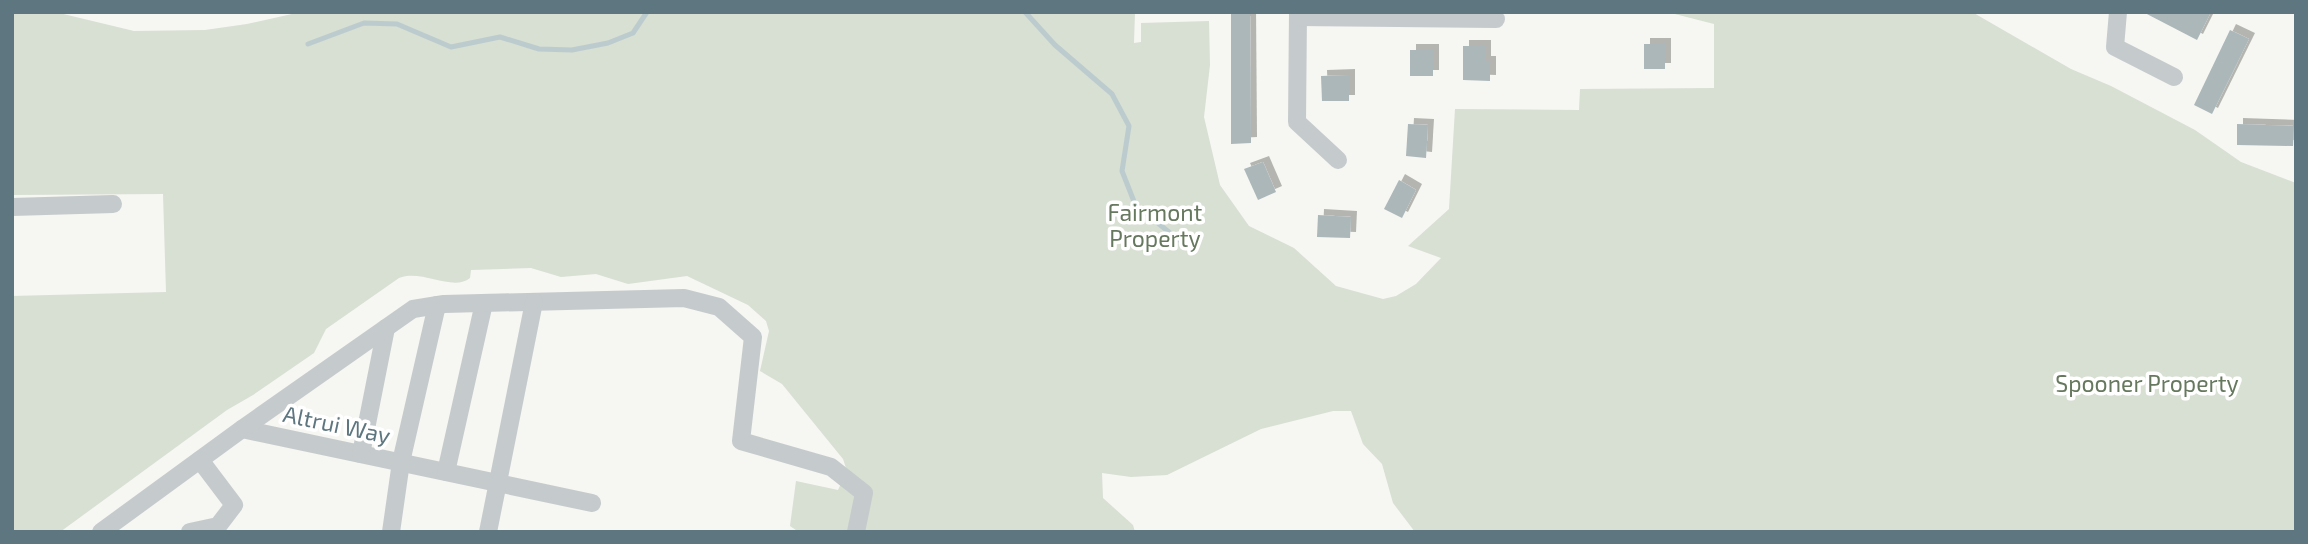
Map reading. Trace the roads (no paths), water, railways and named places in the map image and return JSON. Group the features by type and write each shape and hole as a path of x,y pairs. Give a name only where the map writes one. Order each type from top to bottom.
{"street":[{"path":"2118,12 2115,47 2174,77"},
{"path":"1338,160 1297,122 1298,15 1496,19"},
{"path":"12,207 113,204"},
{"path":"110,530 242,429 414,309 484,303 684,298 719,307 753,337 741,441 831,467 864,493 856,532"},
{"path":"488,532 534,302"},
{"path":"446,472 484,303"},
{"path":"391,532 401,462 437,305"},
{"path":"360,454 386,328"},
{"name":"Altrui Way","path":"242,429 592,503"},
{"path":"190,532 218,526 234,505 200,460"}],"waterway":[{"path":"308,44 364,23 397,24 451,47 500,37 539,49 572,50 608,43 633,33 647,12"},
{"path":"1025,12 1055,45 1112,94 1129,126 1122,171 1135,204 1176,238 1190,246"}],"park label":[{"name":"Fairmont Property","path":"1155,225"},
{"name":"Spooner Property","path":"2147,383"}]}
